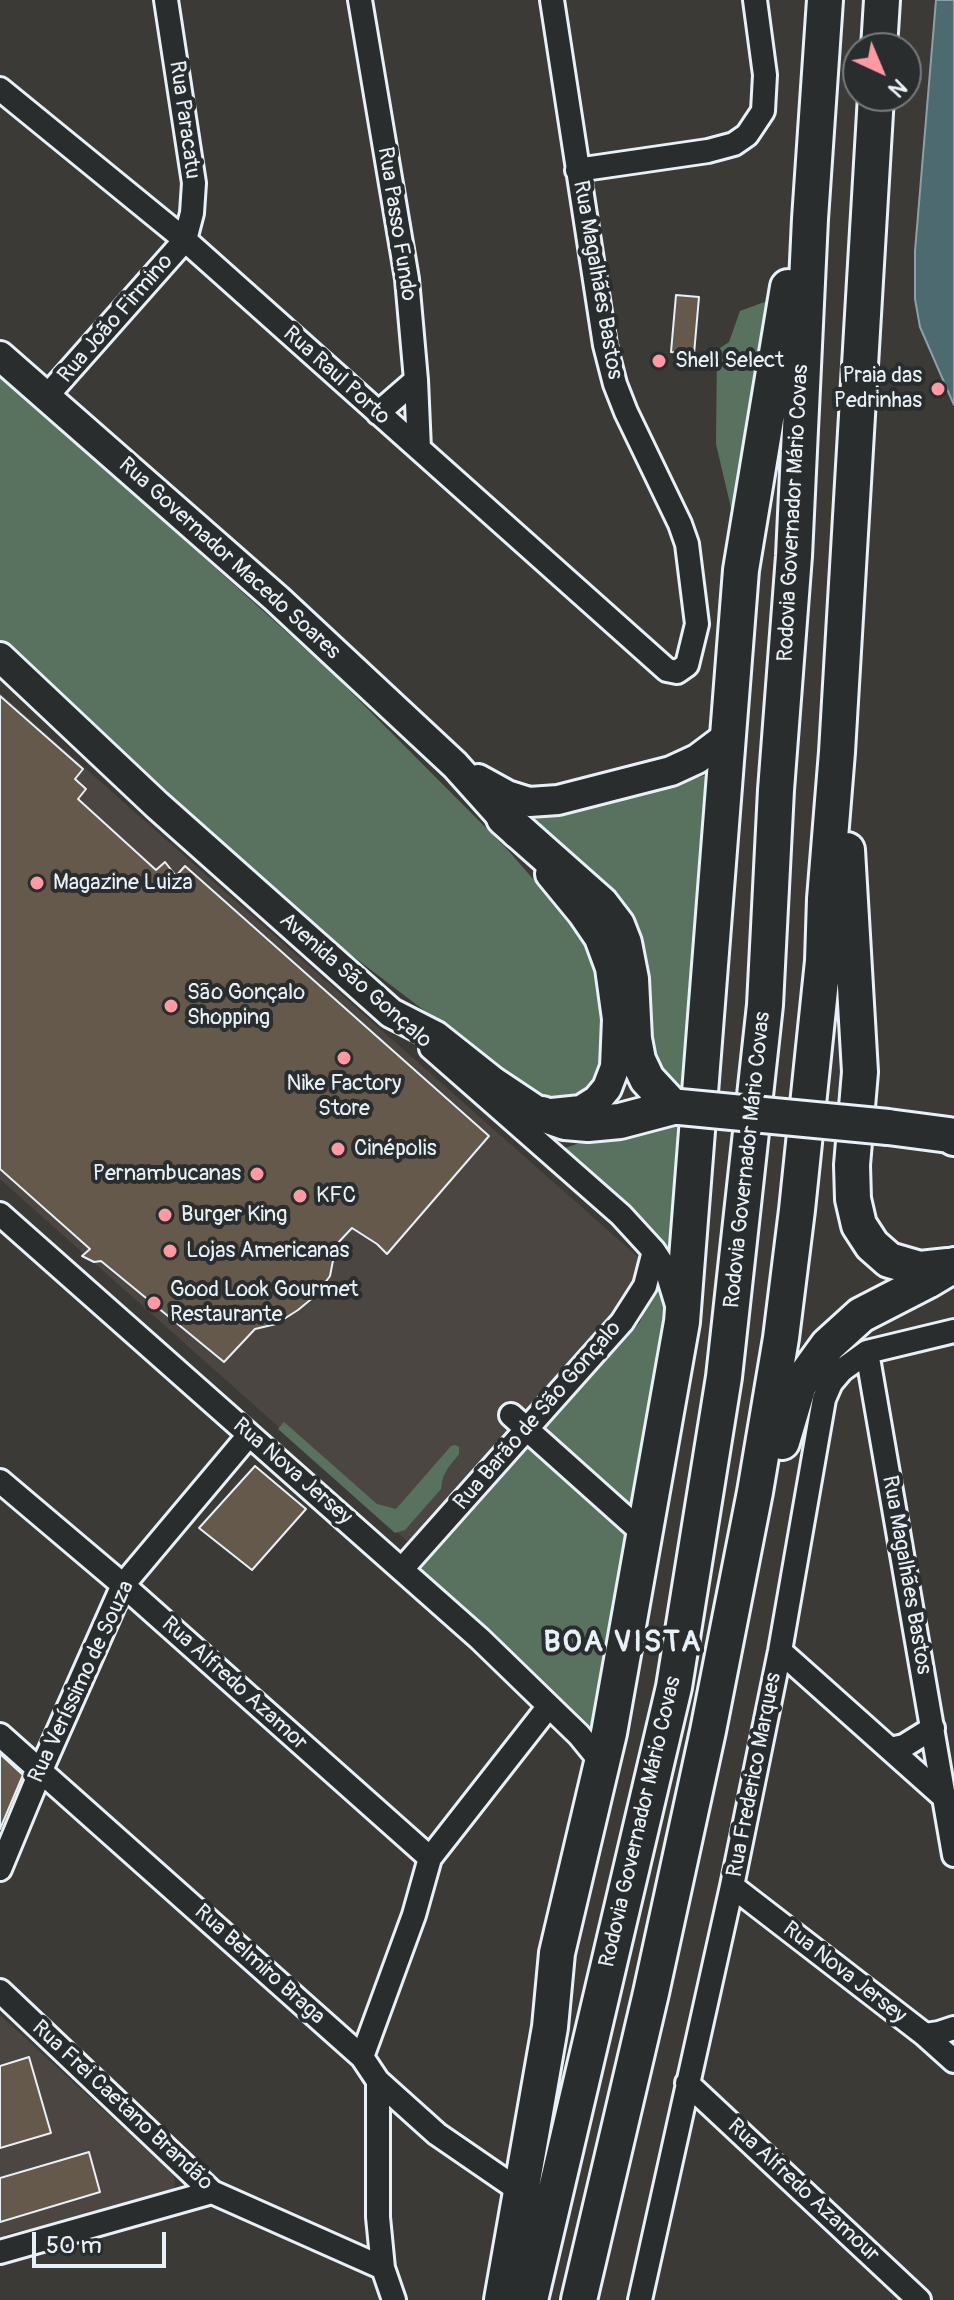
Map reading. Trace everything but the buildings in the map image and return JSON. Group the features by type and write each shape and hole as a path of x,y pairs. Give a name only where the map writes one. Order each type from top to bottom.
{"highway":[{"name":"Rodovia Governador Mário Covas","path":"530,2300 674,1687 724,1377 765,1005 825,0"},
{"path":"880,32 882,0"},
{"name":"Rodovia Governador Mário Covas","path":"579,2300 651,1993 711,1716 755,1492 781,1338 823,961 875,112"},
{"path":"502,2300 550,2027 557,1953 596,1743 644,1534 682,1322 741,570 795,246 810,219"},
{"path":"837,752 846,842 860,1072 852,1165 853,1199 859,1225 872,1245 889,1260 920,1269 953,1265"},
{"path":"504,818 601,904 617,925 631,979 638,1060 647,1079 676,1107"},
{"path":"542,1114 565,1122 588,1124 620,1121 676,1107 888,1127 954,1138"},
{"path":"651,1993 691,1891 720,1782 774,1480 783,1435 799,1385 828,1345 861,1315 953,1265"}],"main road":[{"name":"Rua Governador Macedo Soares","path":"0,356 277,599 455,765 504,818 582,913 599,938 610,968 617,1019 615,1067 607,1088 597,1100 581,1110 542,1114"},
{"name":"Avenida São Gonçalo","path":"0,657 157,805 391,1013"},
{"name":"Rua Governador Macedo Soares","path":"455,765 507,795 529,802 558,800 671,771 697,759 729,735"},
{"path":"391,1013 436,1036 494,1082 542,1114"}],"street":[{"name":"Rua Paracatu","path":"166,0 194,183 192,213 185,240"},
{"name":"Rua Passo Fundo","path":"360,0 407,279 419,449"},
{"name":"Rua Magalhães Bastos","path":"552,0 597,308 615,384 687,544 697,624 687,665 677,672 667,670"},
{"path":"577,170 708,151 734,144 747,135 763,111 765,75 755,0"},
{"name":"Rua Raul Porto","path":"0,89 185,240 667,670"},
{"name":"Rua João Firmino","path":"46,397 185,240"},
{"path":"378,413 416,380"},
{"name":"Avenida São Gonçalo","path":"391,1013 621,1215 666,1269 682,1322"},
{"name":"Rua Nova Jersey","path":"0,1214 402,1569 549,1706 596,1743"},
{"name":"Rua Barão de São Gonçalo","path":"402,1569 519,1422 622,1322 645,1286 654,1251"},
{"name":"Rua Frederico Marques","path":"640,2300 732,1886 780,1651 824,1399 831,1383 842,1370 867,1352 954,1331"},
{"name":"Rua Magalhães Bastos","path":"867,1352 954,1855"},
{"path":"519,1422 644,1534"},
{"name":"Rua Veríssimo de Souza","path":"0,1869 123,1585 249,1435"},
{"name":"Rua Alfredo Azamor","path":"0,1481 123,1585 430,1858"},
{"path":"780,1651 946,1799"},
{"path":"362,2057 414,1915 430,1858 549,1706"},
{"path":"890,1749 904,1746 933,1728"},
{"name":"Rua Belmiro Braga","path":"0,1735 362,2057 378,2081 437,2134 520,2191"},
{"name":"Rua Nova Jersey","path":"732,1886 925,2035 954,2061"},
{"name":"Rua Frei Caetano Brandão","path":"0,1991 212,2192 383,2268"},
{"path":"925,2035 954,2028"},
{"path":"378,2081 378,2217 383,2268 394,2300"},
{"name":"Rua Alfredo Azamour","path":"687,2083 919,2300"},
{"path":"0,2252 212,2192"}],"shaded area":[{"name":"São Gonçalo Shopping","path":"0,693 654,1271 417,1550 0,1179"},
{"path":"0,2015 173,2174 173,2193 26,2235 18,2231 6,2234 0,2242"}],"green space":[{"path":"770,300 738,538 716,444 717,350 729,342 740,311"},
{"path":"0,374 331,672 507,849 574,926 594,955 603,1009 600,1079 591,1095 549,1109 487,1067 434,1018 308,922 0,641"},
{"path":"715,773 693,1089 667,1080 650,1057 633,931 516,824"},
{"path":"688,1118 677,1273 562,1149 625,1128"},
{"path":"657,1276 672,1322 602,1708 589,1726 417,1571 640,1322"},
{"path":"284,1422 377,1504 396,1509 451,1446 459,1447 459,1454 443,1477 441,1489 405,1530 395,1533 278,1429"}],"water":[{"path":"936,0 954,0 954,405 920,327 915,299 915,251"}],"place":[{"name":"Shell Select","path":"659,361"},
{"name":"Praia das Pedrinhas","path":"938,389"},
{"name":"Magazine Luiza","path":"37,883"},
{"name":"São Gonçalo Shopping","path":"171,1006"},
{"name":"Nike Factory Store","path":"344,1058"},
{"name":"Cinépolis","path":"338,1149"},
{"name":"Pernambucanas","path":"257,1174"},
{"name":"KFC","path":"300,1196"},
{"name":"Burger King","path":"165,1215"},
{"name":"Lojas Americanas","path":"170,1251"},
{"name":"Good Look Gourmet Restaurante","path":"154,1303"}],"district":[{"name":"BOA VISTA","path":"623,1643"}]}
